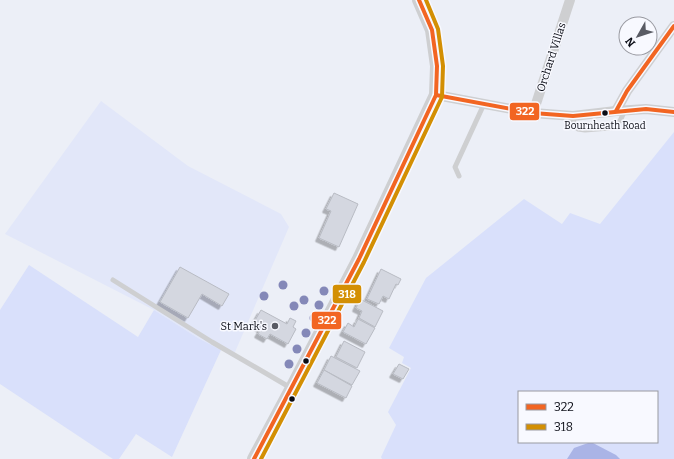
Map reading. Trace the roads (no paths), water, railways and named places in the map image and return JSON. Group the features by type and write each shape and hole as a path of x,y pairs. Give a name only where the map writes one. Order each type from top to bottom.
{"main road":[{"path":"254,459 367,243 436,95 437,66 432,30 419,0"}],"street":[{"name":"Orchard Villas","path":"533,113 570,0"},
{"path":"620,110 627,91 674,26"},
{"path":"436,95 533,113 573,116 620,110 646,109 674,112"}],"lane":[{"path":"458,176 455,167 484,104"},
{"path":"573,116 574,125 578,129 585,130 609,128 620,121 620,110"},
{"path":"113,280 212,342 292,388"}],"water":[{"path":"588,443 593,443 616,455 620,459 567,459 574,448"}],"place":[{"name":"Bournheath Road","path":"605,113"},
{"name":"St Mark's","path":"275,326"}]}
